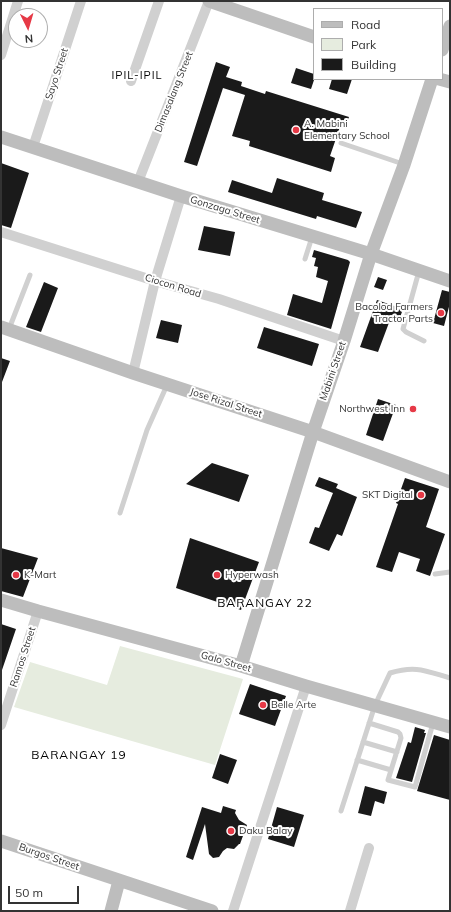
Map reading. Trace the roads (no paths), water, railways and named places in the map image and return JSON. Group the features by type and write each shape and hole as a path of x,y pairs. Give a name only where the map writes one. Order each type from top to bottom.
{"street":[{"path":"1,54 18,1"},
{"name":"Sayo Street","path":"32,147 81,1"},
{"path":"131,81 159,1"},
{"path":"209,1 313,37"},
{"name":"Dimasalang Street","path":"138,182 209,1"},
{"path":"443,47 450,26"},
{"name":"Mabini Street","path":"241,666 313,432 344,341 371,254 404,165 432,80"},
{"name":"Gonzaga Street","path":"1,137 181,196 371,254 450,281"},
{"path":"133,373 155,281 181,196"},
{"name":"Ciocon Road","path":"1,232 344,341"},
{"name":"Jose Rizal Street","path":"5,329 313,432 450,482"},
{"name":"Galo Street","path":"1,600 241,666 450,727"},
{"name":"Ramos Street","path":"1,725 38,611"},
{"path":"233,911 306,686"},
{"name":"Burgos Street","path":"1,841 209,911"},
{"path":"350,911 370,848"},
{"path":"111,911 119,881"}],"lane":[{"path":"341,143 404,165"},
{"path":"305,259 312,236"},
{"path":"419,271 403,328 406,332 424,341"},
{"path":"5,329 30,275"},
{"path":"120,514 147,430 167,384"},
{"path":"435,574 450,572"},
{"path":"341,812 375,705 390,672 402,669 419,669 450,678"},
{"path":"369,723 398,732 400,734 401,738 388,780 415,787 434,722"},
{"path":"363,742 397,752"},
{"path":"357,760 391,770"}],"place":[{"name":"A. Mabini Elementary School","path":"296,130"},
{"name":"Bacolod Farmers Tractor Parts","path":"441,313"},
{"name":"Northwest Inn","path":"413,409"},
{"name":"SKT Digital","path":"421,495"},
{"name":"K-Mart","path":"16,575"},
{"name":"Hyperwash","path":"217,575"},
{"name":"Belle Arte","path":"263,705"},
{"name":"Daku Balay","path":"231,831"}],"district":[{"name":"IPIL-IPIL","path":"137,76"},
{"name":"BARANGAY 22","path":"265,603"},
{"name":"BARANGAY 19","path":"79,755"}]}
